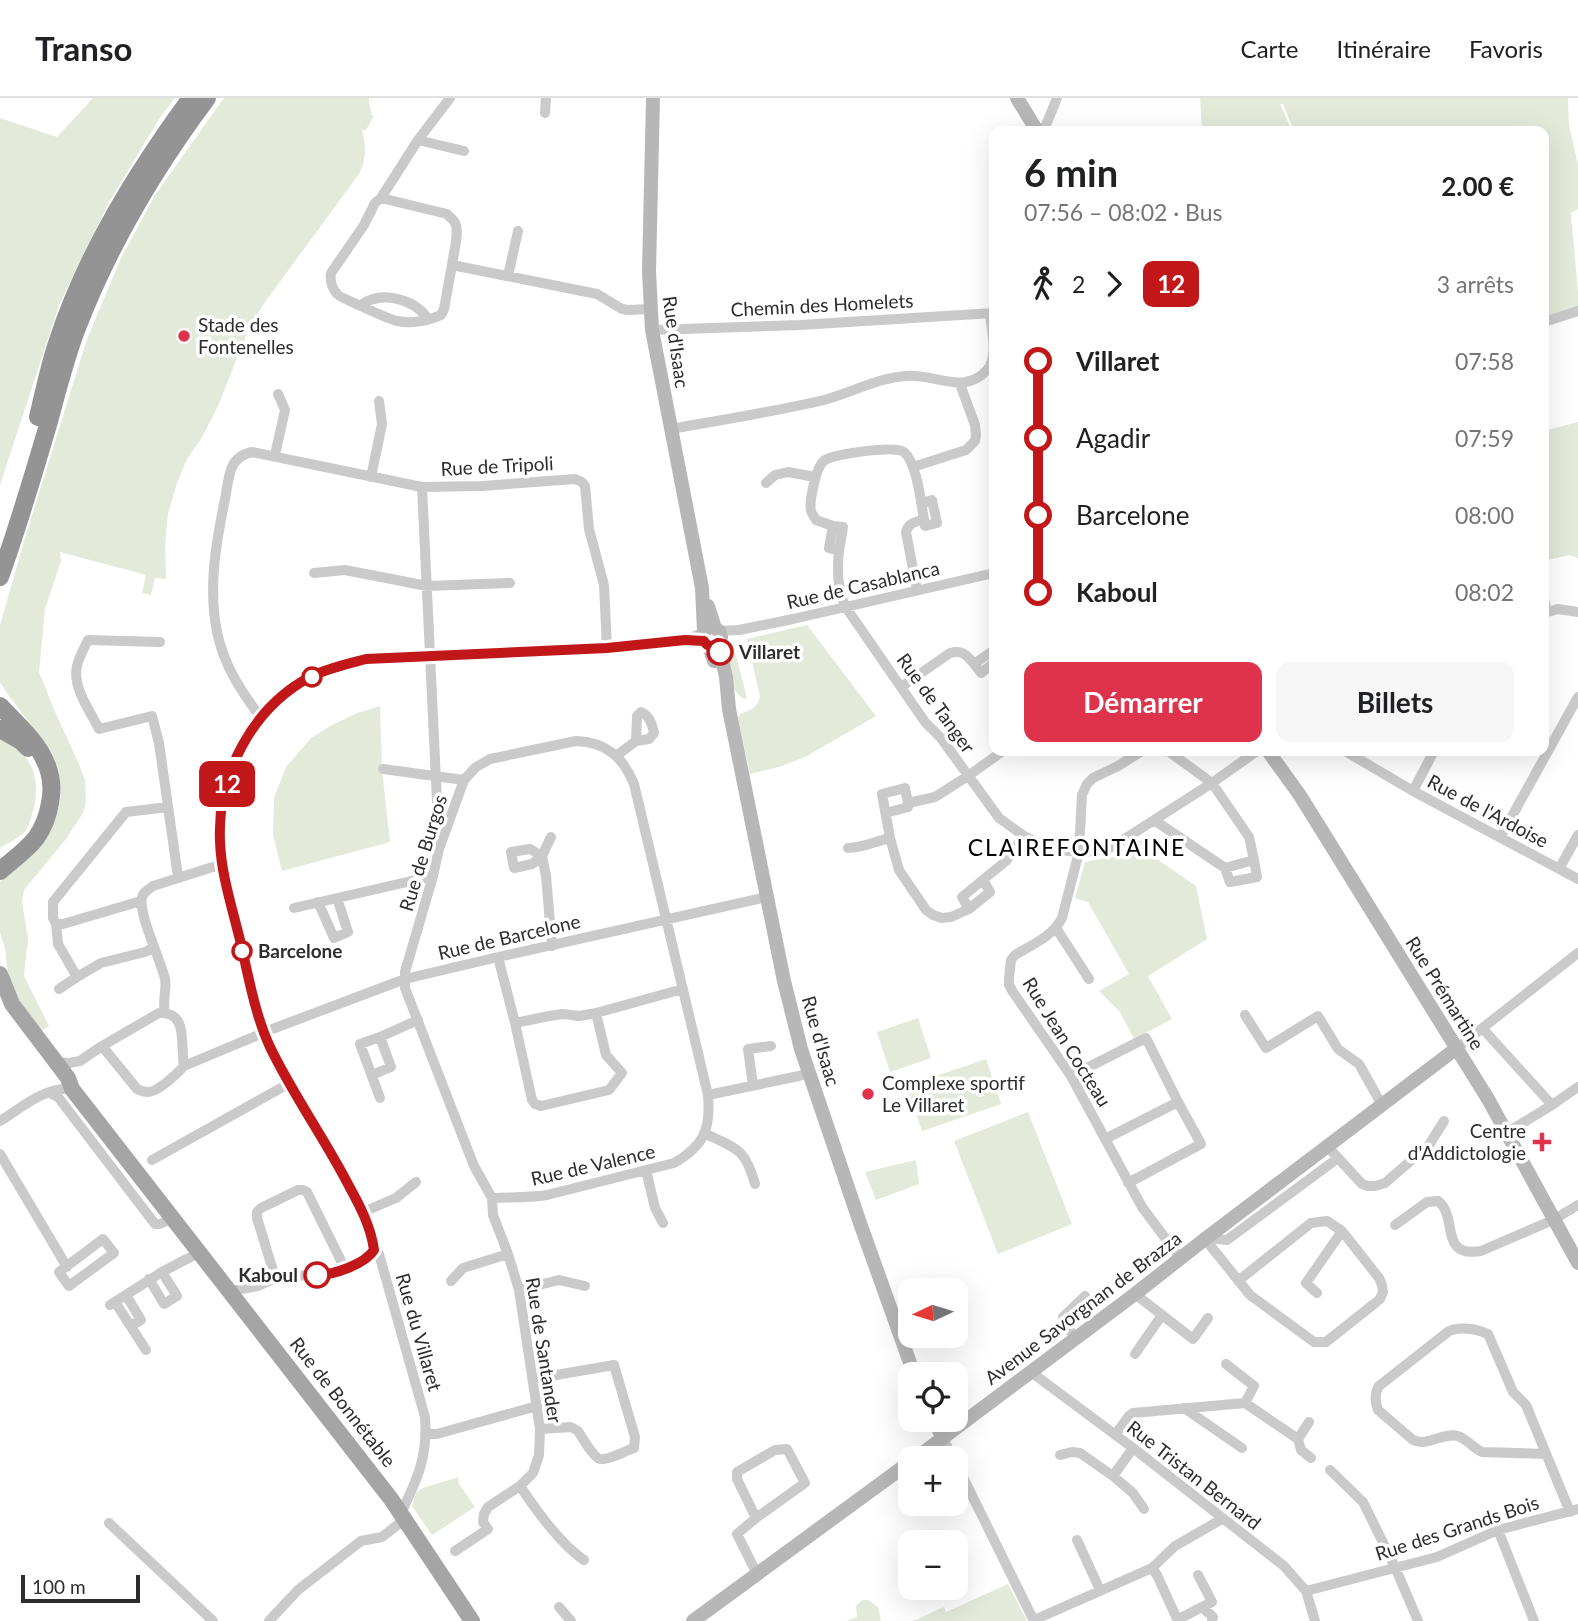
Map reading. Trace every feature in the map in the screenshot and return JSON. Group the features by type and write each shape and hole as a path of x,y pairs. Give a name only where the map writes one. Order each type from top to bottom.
{"highway":[{"path":"2,535 57,344 76,294 115,213 191,98"},
{"path":"0,586 3,568 77,328 125,223 148,183 207,98"},
{"path":"0,706 42,752 52,786 49,811 42,828 28,847 0,871"},
{"path":"0,729 21,741 29,750 36,761 43,784 39,809 31,827 24,837 0,856"}],"main road":[{"name":"Rue de Bonnétable","path":"0,974 12,1004 68,1078 71,1086 403,1516 472,1621"},
{"name":"Rue de Bonnétable","path":"0,999 10,1017 63,1084 71,1086"}],"street":[{"path":"381,198 447,214 456,224 452,265 441,315 410,322 394,321 338,296 330,281 331,273 364,225 375,203 450,98"},
{"path":"545,113 546,98"},
{"name":"Rue d'Isaac","path":"653,98 649,271 652,330 711,637 726,677 729,709 784,981 808,1073 910,1362"},
{"path":"1017,98 1036,126"},
{"path":"1045,126 1057,98"},
{"path":"418,140 464,151"},
{"path":"508,276 518,231"},
{"path":"452,265 597,294 622,309 650,309"},
{"path":"361,305 370,299 381,297 396,300 422,310 428,319"},
{"path":"1549,320 1578,311"},
{"name":"Chemin des Homelets","path":"652,330 800,325 989,313"},
{"path":"671,429 825,400 905,376 925,376 960,384 980,376 989,367"},
{"path":"913,467 966,450 975,441 975,425 960,384"},
{"path":"275,456 285,410 278,394"},
{"path":"371,477 382,424 379,401"},
{"path":"766,483 775,475 788,472 815,477 824,461 843,455 892,448 902,451 913,467 924,519 910,524 905,532 917,590"},
{"name":"Rue de Tripoli","path":"261,718 235,681 226,660 217,632 213,590 216,541 232,467 241,454 252,452 275,456 422,487 482,486 575,479 582,482 585,486 589,529 604,585 607,648"},
{"name":"Rue de Tanger","path":"815,477 811,511 816,520 833,526 829,548 839,551 836,572 845,606 925,722 941,738 999,818 1024,836 1060,850 1097,851 1112,847 1250,756"},
{"path":"422,487 439,849"},
{"path":"314,573 345,570 427,586 510,583"},
{"name":"Rue de Casablanca","path":"711,637 989,574"},
{"path":"1549,611 1558,609 1578,612"},
{"name":"Rue du Villaret","path":"403,1516 424,1461 425,1417 379,1254 374,1250 363,1212 270,1046 253,995 222,863 219,838 221,814 233,762 261,718 282,696 311,677 366,659 607,648 711,637"},
{"path":"160,642 88,640 77,665 76,677 80,693 99,729 152,716 159,743 178,877"},
{"path":"901,687 950,653 964,653 981,673 989,667"},
{"path":"975,664 989,654"},
{"path":"1549,740 1578,697"},
{"name":"Rue de Burgos","path":"405,979 439,849 464,780 476,767 491,759 576,741 599,745 616,756"},
{"path":"636,741 616,756 627,768 634,783 708,1095 709,1116 704,1133 734,1147 744,1155 755,1184"},
{"path":"908,803 935,797 996,756"},
{"path":"1089,979 1056,928 1062,918 1079,852 1082,794 1093,778 1134,756"},
{"path":"1154,820 1226,868 1230,882 1257,877 1249,837 1212,782 1175,756"},
{"name":"Rue Prémartine","path":"1275,756 1457,1048 1578,1263"},
{"name":"Rue de l'Ardoise","path":"1353,756 1578,879"},
{"path":"1361,761 1364,756"},
{"path":"1413,791 1431,756"},
{"path":"1501,836 1541,756"},
{"path":"383,769 464,780"},
{"path":"886,813 908,807 905,788 882,794 890,838 900,870 926,910 942,918 969,909 962,897 1006,861 1024,836"},
{"path":"77,977 58,944 53,902 126,812 168,807"},
{"path":"1559,869 1578,835"},
{"path":"551,837 542,856 552,946"},
{"path":"848,848 890,838"},
{"path":"1226,868 1254,860"},
{"path":"165,1012 165,980 145,918 141,901 143,893 152,886 222,863"},
{"path":"294,908 433,876"},
{"name":"Rue de Barcelone","path":"102,1046 137,1089 151,1092 178,1074 184,1066 405,979 767,897"},
{"path":"318,902 334,938 348,932 337,898"},
{"path":"56,924 63,925 141,901"},
{"name":"Rue Jean Cocteau","path":"1056,928 1048,936 1015,955 1011,960 1009,985 1071,1076 1142,1207 1180,1258"},
{"path":"59,989 101,963 155,947"},
{"name":"Avenue Savorgnan de Brazza","path":"932,1446 1483,1029 1578,953"},
{"path":"498,957 535,1104 541,1106 609,1090 622,1073 606,1055 596,1013"},
{"path":"405,979 405,988 474,1166 492,1198"},
{"path":"515,1023 563,1014 579,1016 596,1013 683,989"},
{"path":"56,1062 80,1061 159,1013 165,1012 178,1018 181,1025 184,1066"},
{"path":"1245,1015 1266,1048 1318,1017 1338,1049 1359,1064 1382,1105"},
{"path":"380,1098 360,1044 418,1020"},
{"path":"1483,1029 1552,1105"},
{"path":"372,1074 391,1067 380,1037"},
{"path":"1071,1076 1146,1038 1201,1144 1128,1183"},
{"path":"752,1085 748,1049 771,1046"},
{"path":"0,1121 40,1096 71,1086 80,1061"},
{"path":"708,1095 808,1073"},
{"path":"152,1160 290,1083"},
{"path":"1506,1133 1578,1087"},
{"path":"50,1093 58,1097 155,1224 164,1223 171,1216"},
{"path":"1105,1139 1178,1102"},
{"path":"1327,1146 1362,1184 1376,1186 1385,1183 1429,1145 1444,1121"},
{"name":"Rue de Valence","path":"492,1198 537,1197 674,1163 686,1157 698,1145 704,1133"},
{"path":"0,1154 67,1267"},
{"path":"1209,1236 1227,1240 1338,1158"},
{"path":"646,1170 655,1208 663,1223"},
{"path":"363,1212 396,1198 416,1182"},
{"path":"1275,1186 1286,1197"},
{"path":"275,1278 257,1212 298,1190 307,1192 345,1269"},
{"name":"Rue de Santander","path":"455,1552 488,1529 483,1521 488,1507 520,1486 533,1473 539,1455 540,1429 534,1379 519,1290 509,1254 493,1215 492,1198"},
{"path":"1395,1225 1427,1202 1438,1201 1444,1207 1457,1247 1473,1252 1553,1220 1578,1205"},
{"path":"1209,1236 1238,1280 1250,1294 1308,1339 1318,1343 1326,1342 1380,1299 1383,1293 1379,1278 1342,1231 1327,1221 1311,1223 1238,1280"},
{"path":"1317,1293 1306,1283 1342,1231"},
{"path":"103,1239 114,1253 69,1286 59,1272 67,1267 103,1239"},
{"path":"230,1291 258,1286 281,1276 324,1275 345,1269 366,1258 374,1250"},
{"path":"146,1350 113,1303 149,1279 200,1252"},
{"path":"451,1281 463,1268 509,1254"},
{"path":"149,1279 164,1304 177,1296 162,1272"},
{"path":"519,1290 559,1280 585,1286"},
{"path":"243,1307 258,1286"},
{"path":"1135,1294 1193,1339 1208,1318"},
{"path":"126,1295 141,1320 131,1326"},
{"path":"1076,1339 1062,1320 1085,1296"},
{"path":"1135,1354 1162,1315"},
{"path":"1546,1454 1482,1452 1458,1436 1419,1443 1378,1410 1377,1390 1449,1331 1457,1328 1484,1332 1491,1339 1513,1392 1526,1405 1546,1454 1574,1510"},
{"path":"1226,1364 1254,1386 1245,1402"},
{"path":"534,1379 614,1365 635,1437 634,1448 600,1459 575,1428 540,1429"},
{"name":"Rue Tristan Bernard","path":"1031,1372 1284,1566 1306,1591 1315,1621"},
{"path":"1115,1435 1133,1413 1245,1402 1298,1439 1301,1450 1311,1458"},
{"path":"426,1434 436,1434 537,1406"},
{"path":"1184,1408 1242,1448"},
{"path":"1298,1439 1309,1422"},
{"path":"940,1432 947,1446"},
{"path":"1113,1476 1133,1448"},
{"path":"756,1518 737,1479 737,1472 775,1450 786,1449 805,1483 737,1534 757,1574"},
{"path":"1060,1455 1080,1453 1133,1493 1144,1508"},
{"path":"1330,1470 1363,1502 1418,1621"},
{"path":"693,1621 898,1471"},
{"path":"520,1486 537,1511 575,1554 584,1560"},
{"path":"968,1487 1034,1621 1152,1568 1175,1546 1222,1519"},
{"name":"Rue des Grands Bois","path":"1306,1591 1437,1557 1499,1530 1574,1510"},
{"path":"269,1621 298,1590 361,1541 382,1537 403,1516"},
{"path":"109,1522 213,1621"},
{"path":"1499,1530 1534,1621"},
{"path":"1077,1540 1100,1590"},
{"path":"1152,1568 1178,1620 1212,1602 1198,1575"},
{"path":"559,1607 571,1621"},
{"path":"1202,1607 1213,1617 1212,1621"}],"green space":[{"path":"93,98 175,98 161,116 109,202 59,305 0,485 0,118 57,137"},
{"name":"Stade des Fontenelles","path":"224,98 369,98 371,114 374,116 366,130 362,130 365,152 359,174 251,323 218,406 187,459 168,514 166,579 155,578 151,595 142,593 146,575 60,552 61,561 45,609 39,672 85,780 86,802 83,813 66,839 24,890 22,902 28,938 24,976 49,1026 40,1032 11,985 0,932 0,882 45,837 56,816 61,796 59,770 51,751 0,682 0,625 87,339 121,258 155,195"},
{"path":"1200,98 1568,98 1569,125 1578,165 1578,209 1571,213 1578,311 1549,320 1549,126 1292,126 1283,104 1280,104 1290,126 1202,126"},
{"path":"1578,422 1578,558 1569,555 1549,560 1549,430"},
{"path":"807,625 876,716 805,757 750,774 738,718 740,714 755,707 760,697 747,639"},
{"path":"731,643 747,698 744,699 734,689 729,675 725,645"},
{"path":"380,706 382,770 390,842 282,871 273,835 274,798 286,767 311,738 357,713"},
{"path":"0,737 11,743 27,759 35,779 36,790 27,829 0,848"},
{"path":"1142,839 1154,857 1196,886 1207,939 1148,976 1172,1019 1134,1039 1120,1012 1099,991 1129,974 1088,902 1075,898 1085,862 1113,857"},
{"path":"918,1018 931,1058 890,1072 877,1032"},
{"path":"986,1059 1001,1104 922,1131 907,1086"},
{"path":"1028,1112 1072,1224 998,1254 954,1141"},
{"path":"916,1160 919,1184 876,1200 865,1172"},
{"path":"458,1477 459,1484 475,1507 432,1535 412,1506 416,1493 423,1488"},
{"path":"1008,1584 1027,1621 913,1621 944,1607 946,1612"},
{"path":"862,1600 868,1600 878,1607 881,1621 847,1621 857,1617 856,1606"}],"bus line":[{"name":"12","path":"317,1275 345,1269 366,1258 374,1250 363,1212 270,1046 253,995 222,863 219,838 227,782 233,762 249,733 282,696 311,677 366,659 607,648 685,640 704,641 712,646 718,643 720,652"}],"place":[{"name":"Stade des Fontenelles","path":"184,336"},
{"name":"Villaret","path":"720,652"},
{"name":"Barcelone","path":"242,951"},
{"name":"Complexe sportif Le Villaret","path":"868,1094"},
{"name":"Centre d'Addictologie","path":"1542,1142"},
{"name":"Kaboul","path":"317,1275"}],"district":[{"name":"CLAIREFONTAINE","path":"1077,848"}]}
